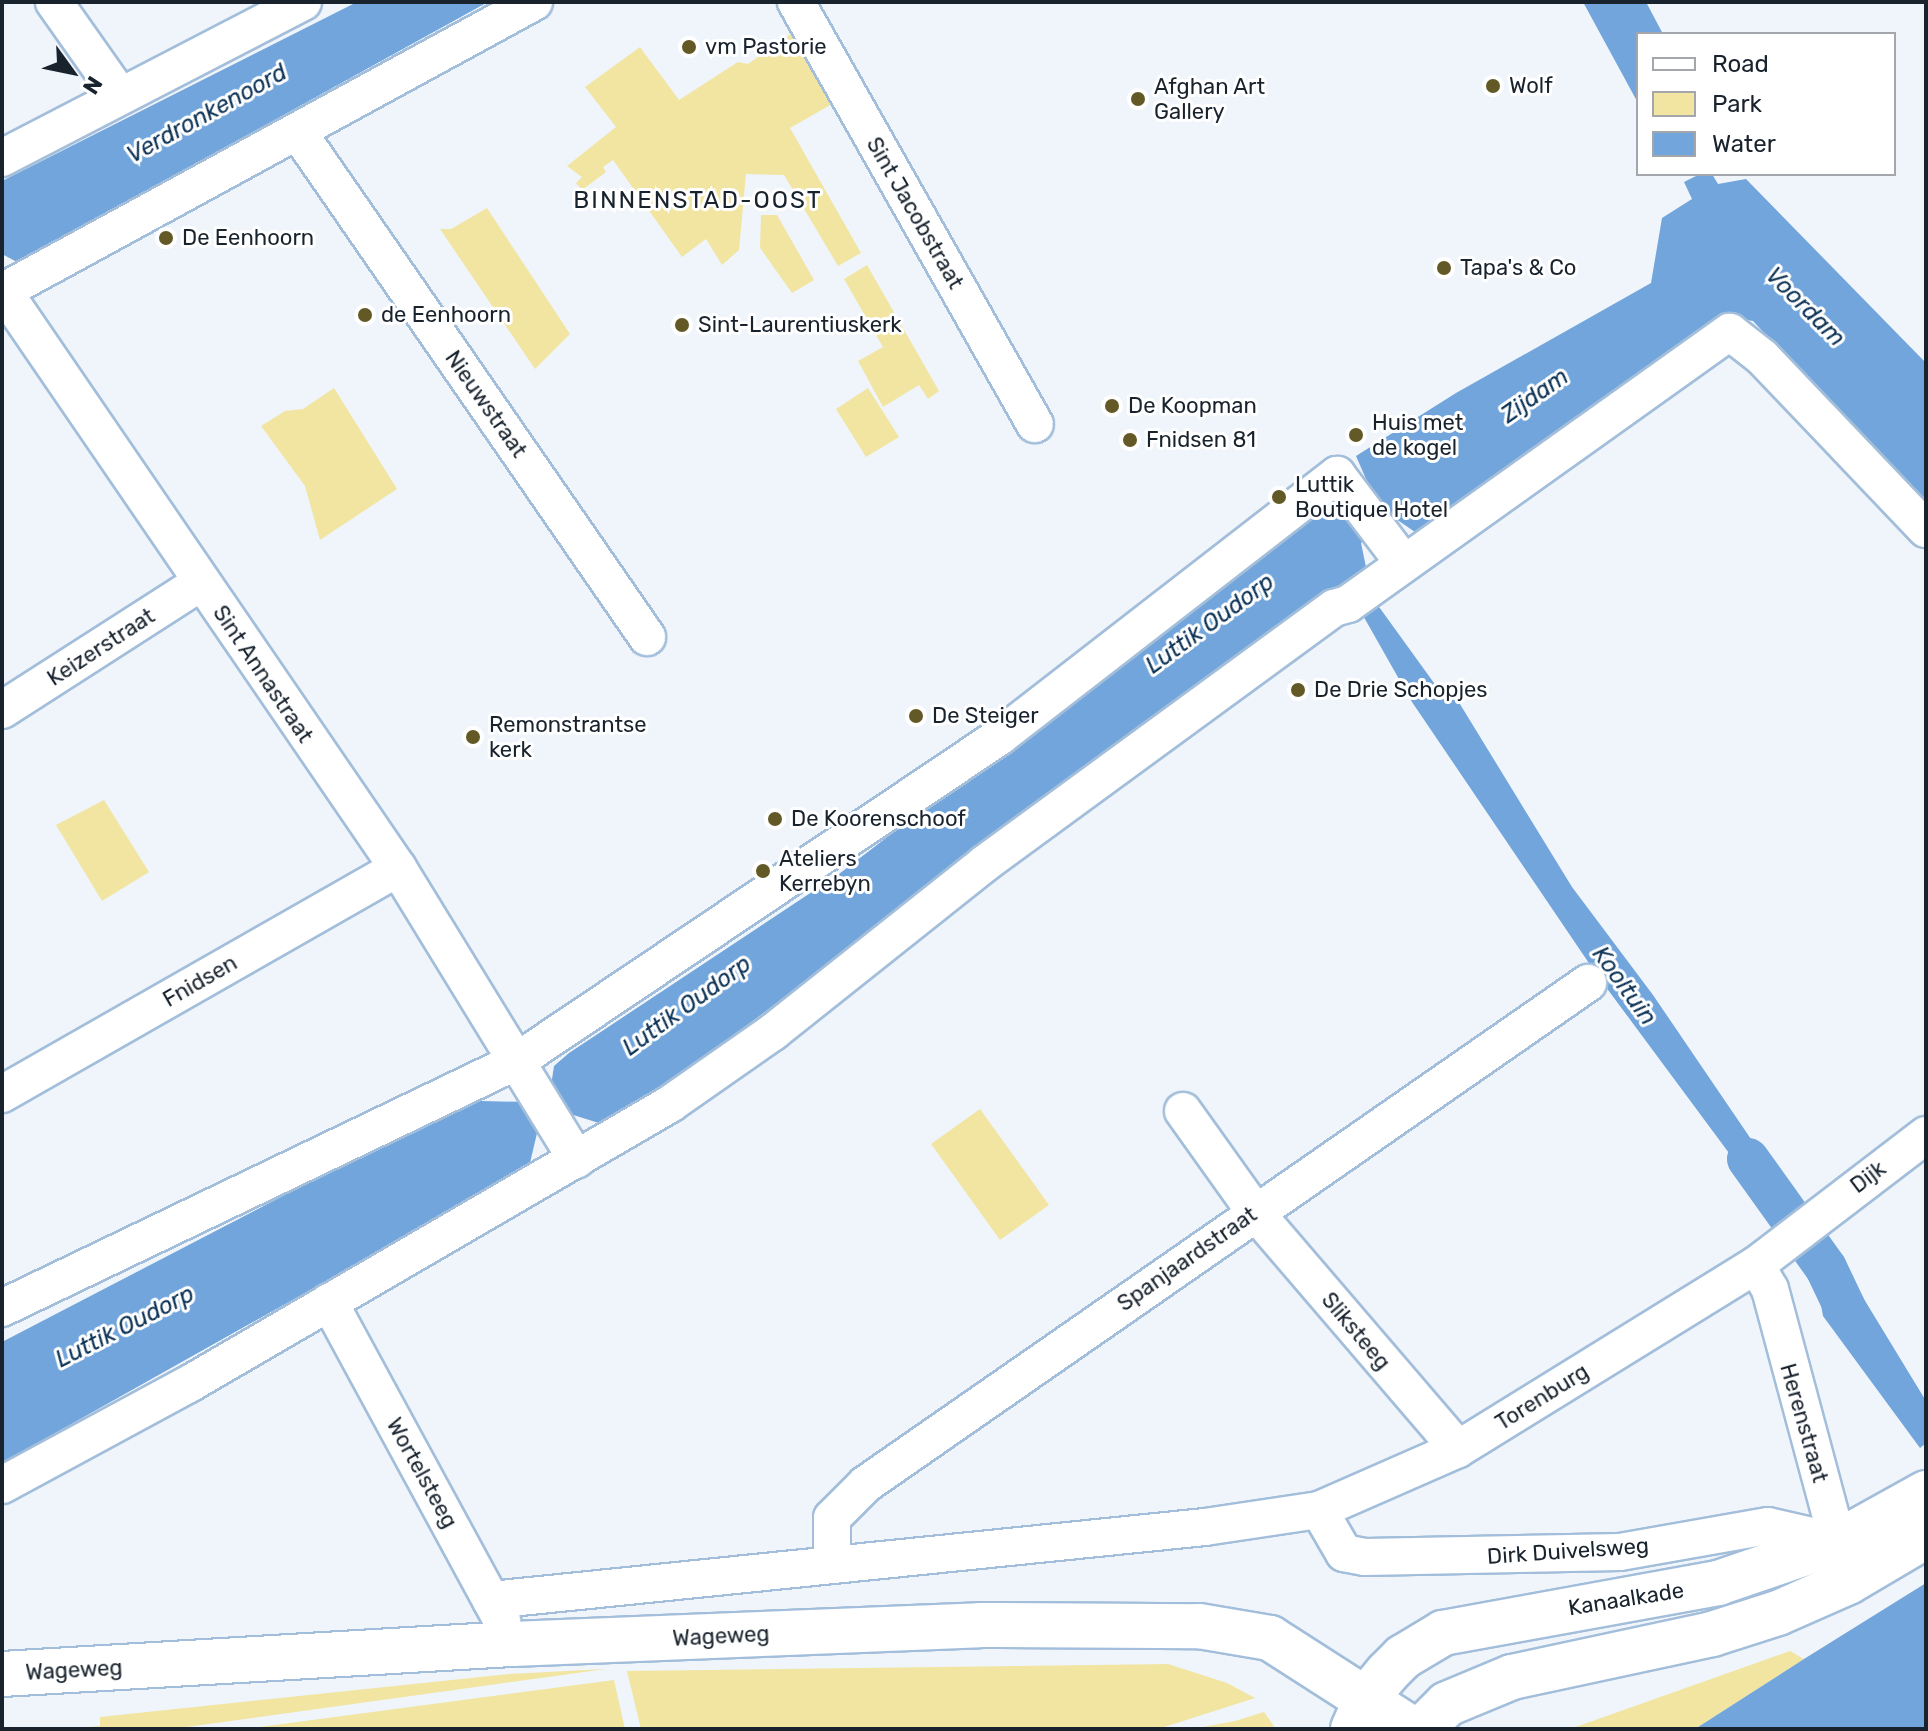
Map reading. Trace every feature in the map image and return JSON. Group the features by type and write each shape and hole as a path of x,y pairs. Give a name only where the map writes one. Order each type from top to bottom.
{"street":[{"path":"54,2 119,94"},
{"path":"2,158 119,94 303,2"},
{"path":"2,291 534,2"},
{"name":"Sint Jacobstraat","path":"796,2 1035,424"},
{"name":"Nieuwstraat","path":"298,132 647,637"},
{"name":"Sint Annastraat","path":"2,291 398,868 577,1160"},
{"path":"2,1485 577,1160 773,1032 984,864 1334,608 1359,596 1394,548 1730,332 1762,357 1926,529"},
{"path":"2,1308 526,1077 1344,485 1394,548"},
{"name":"Keizerstraat","path":"2,710 200,583"},
{"name":"Fnidsen","path":"2,1094 398,868"},
{"name":"Spanjaardstraat","path":"832,1564 832,1518 866,1484 1588,983"},
{"name":"Sliksteeg","path":"1183,1111 1255,1212 1458,1449"},
{"name":"Dijk","path":"1756,1265 1926,1135"},
{"name":"Torenburg","path":"1319,1510 1458,1449 1756,1265"},
{"name":"Herenstraat","path":"1756,1265 1770,1289 1843,1562"},
{"name":"Wortelsteeg","path":"329,1302 512,1644"},
{"name":"Kanaalkade","path":"1422,1729 1447,1704 1512,1677 1712,1634 1843,1562 1926,1493"},
{"path":"491,1600 1205,1527 1319,1510"},
{"name":"Dirk Duivelsweg","path":"1319,1510 1344,1553 1365,1557 1620,1552 1768,1526 1843,1562"},
{"name":"Kanaalkade","path":"1360,1713 1403,1657 1462,1626 1843,1562 1926,1536"},
{"name":"Wageweg","path":"2,1674 512,1644 980,1625 1199,1626 1270,1638 1360,1713 1412,1729"}],"green space":[{"path":"798,29 839,100 790,128 861,253 838,266 784,175 746,174 739,250 722,265 706,239 682,257 613,160 603,167 606,172 582,190 576,183 582,177 567,166 616,127 585,87 640,47 679,100 738,62 748,64"},
{"path":"487,208 570,334 535,369 440,229 451,229"},
{"path":"761,215 777,215 814,280 792,293 760,248"},
{"path":"867,265 939,391 928,399 919,385 883,407 858,361 883,347 844,279"},
{"path":"334,388 397,489 320,540 305,486 261,426 285,411 303,409"},
{"path":"868,388 899,437 866,457 836,409"},
{"path":"104,800 149,872 102,901 56,825"},
{"path":"980,1109 1049,1205 1000,1240 931,1144"},
{"path":"1790,1651 1804,1659 1695,1729 1570,1729"},
{"path":"1168,1664 1227,1683 1255,1698 1158,1729 641,1729 627,1671"},
{"path":"606,1669 172,1729 63,1729 100,1726 100,1717 509,1674"},
{"path":"614,1680 625,1729 245,1729"},
{"path":"1264,1712 1276,1729 1192,1729 1235,1721"}],"water":[{"name":"Verdronkenoord","path":"357,2 488,2 17,262 2,254 2,181"},
{"path":"1583,2 1646,2 1662,32 1636,32 1636,99"},
{"path":"1696,176 1713,176 1718,184 1746,179 1926,363 1926,503 1753,321 1719,315 1415,532 1396,519 1386,525 1356,456 1456,393 1651,283 1662,218 1692,199 1684,182"},
{"name":"Luttik Oudorp","path":"1324,503 1340,513 1348,507 1370,535 1361,543 1366,567 1356,575 1447,701 1455,696 1572,887 1653,995 1791,1198 1775,1211 1597,975 1412,702 1344,582 700,1060 602,1124 567,1113 551,1086 554,1066 569,1053 839,874"},
{"name":"Luttik Oudorp","path":"481,1101 526,1102 538,1129 529,1167 2,1463 2,1342 456,1106"},
{"path":"1832,1254 1843,1281 1856,1286 1926,1401 1926,1443 1920,1448 1823,1316 1814,1266"},
{"path":"1926,1583 1926,1729 1695,1729 1804,1659"}],"waterway":[{"name":"Kooltuin","path":"1748,1159 1826,1268 1846,1310"}],"place":[{"name":"vm Pastorie","path":"689,47"},
{"name":"Wolf","path":"1493,86"},
{"name":"Afghan Art Gallery","path":"1138,99"},
{"name":"De Eenhoorn","path":"166,238"},
{"name":"Tapa's & Co","path":"1444,268"},
{"name":"de Eenhoorn","path":"365,315"},
{"name":"Sint-Laurentiuskerk","path":"682,325"},
{"name":"De Koopman","path":"1112,406"},
{"name":"Huis met de kogel","path":"1356,435"},
{"name":"Fnidsen 81","path":"1130,440"},
{"name":"Luttik Boutique Hotel","path":"1279,497"},
{"name":"De Drie Schopjes","path":"1298,690"},
{"name":"De Steiger","path":"916,716"},
{"name":"Remonstrantse kerk","path":"473,737"},
{"name":"De Koorenschoof","path":"775,819"},
{"name":"Ateliers Kerrebyn","path":"763,871"}],"district":[{"name":"BINNENSTAD-OOST","path":"698,201"}],"water label":[{"name":"Voordam","path":"1805,307"},
{"name":"Zijdam","path":"1535,396"}]}
